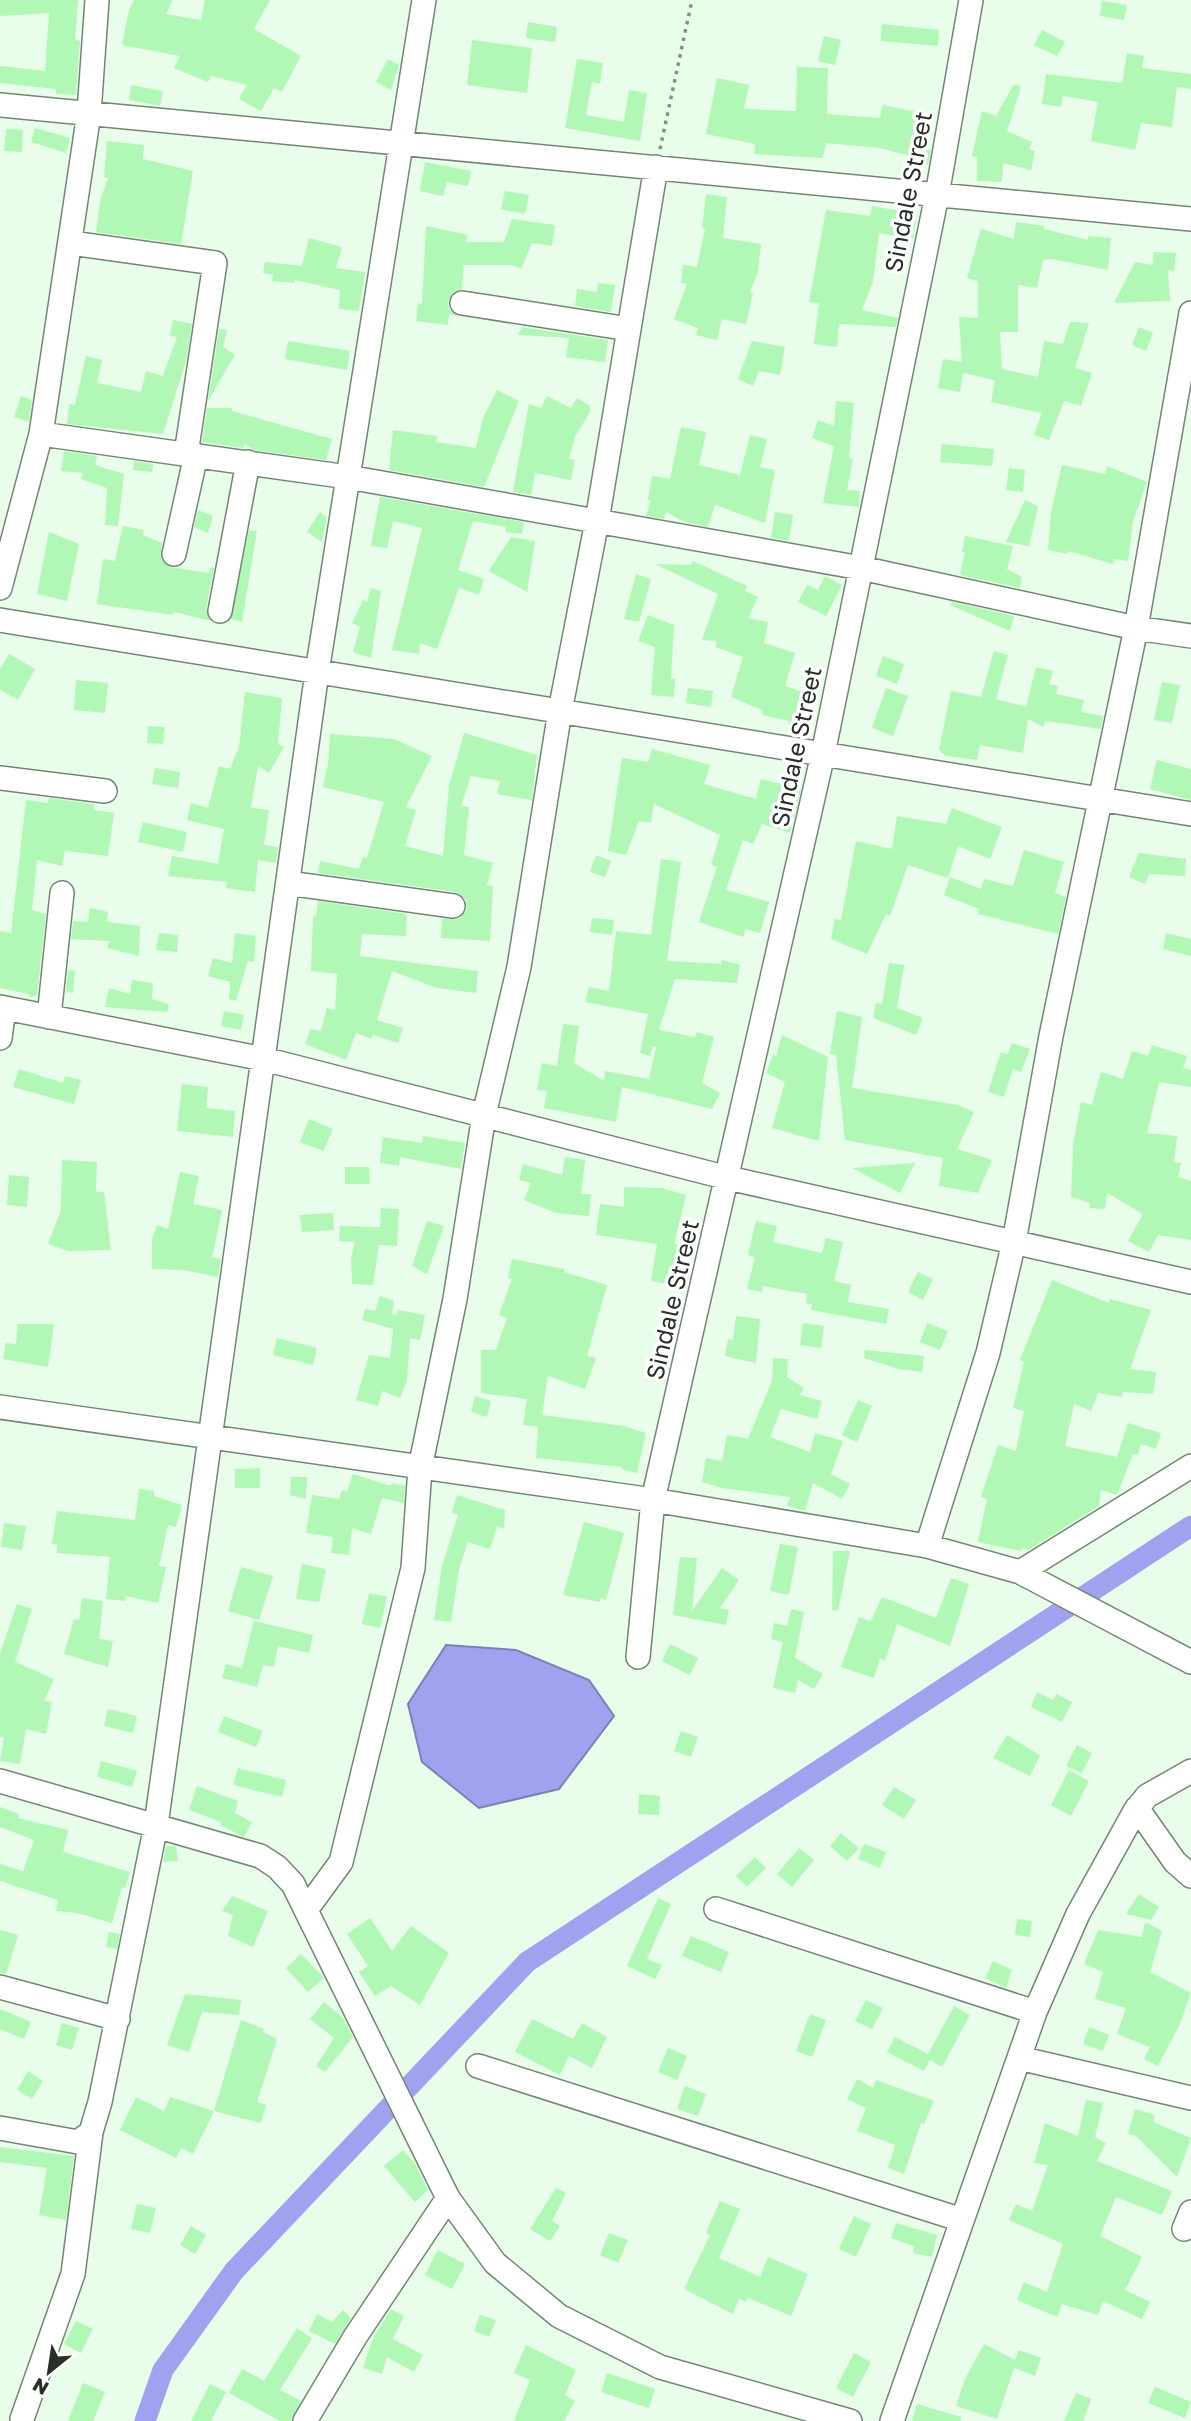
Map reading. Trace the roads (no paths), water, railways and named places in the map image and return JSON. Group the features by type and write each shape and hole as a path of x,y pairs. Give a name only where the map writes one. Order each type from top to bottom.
{"street":[{"path":"0,588 41,433 89,113 97,0"},
{"path":"22,2419 73,2274 91,2132 118,2020 156,1825 317,672 424,0"},
{"name":"Sindale Street","path":"638,1657 653,1500 823,754 937,195 971,0"},
{"path":"0,105 1191,219"},
{"path":"306,1910 341,1862 374,1737 413,1568 420,1468 455,1299 484,1115 519,967 560,711 597,521 656,167"},
{"path":"71,243 215,262 191,454 174,554"},
{"path":"462,303 629,330"},
{"path":"928,1546 988,1353 1014,1242 1051,1036 1136,628 1191,313"},
{"path":"41,433 348,477 861,568 1136,628 1191,636"},
{"path":"220,611 248,463"},
{"path":"0,620 1191,814"},
{"path":"0,778 105,791"},
{"path":"288,883 453,906"},
{"path":"49,1017 62,893"},
{"path":"0,1038 2,1008 264,1059 728,1178 1191,1282"},
{"path":"0,1406 653,1500 928,1546 1020,1572 1191,1662"},
{"path":"1020,1572 1191,1466"},
{"path":"892,2421 1035,2012 1078,1914 1137,1808 1147,1796 1191,1771"},
{"path":"0,1782 260,1856 278,1867 293,1884 406,2108 448,2198 495,2263 559,2316 660,2367 850,2421"},
{"path":"1137,1808 1175,1861 1191,1876"},
{"path":"716,1909 1035,2012"},
{"path":"0,1987 118,2020"},
{"path":"1019,2058 1191,2098"},
{"path":"478,2066 962,2220"},
{"path":"0,2128 78,2143 91,2132"},
{"path":"305,2421 355,2337 448,2198"}],"water":[{"path":"446,1645 516,1650 589,1680 614,1716 559,1789 479,1808 422,1762 408,1704"}],"waterway":[{"path":"145,2421 163,2370 234,2271 527,1962 1191,1526"}]}
